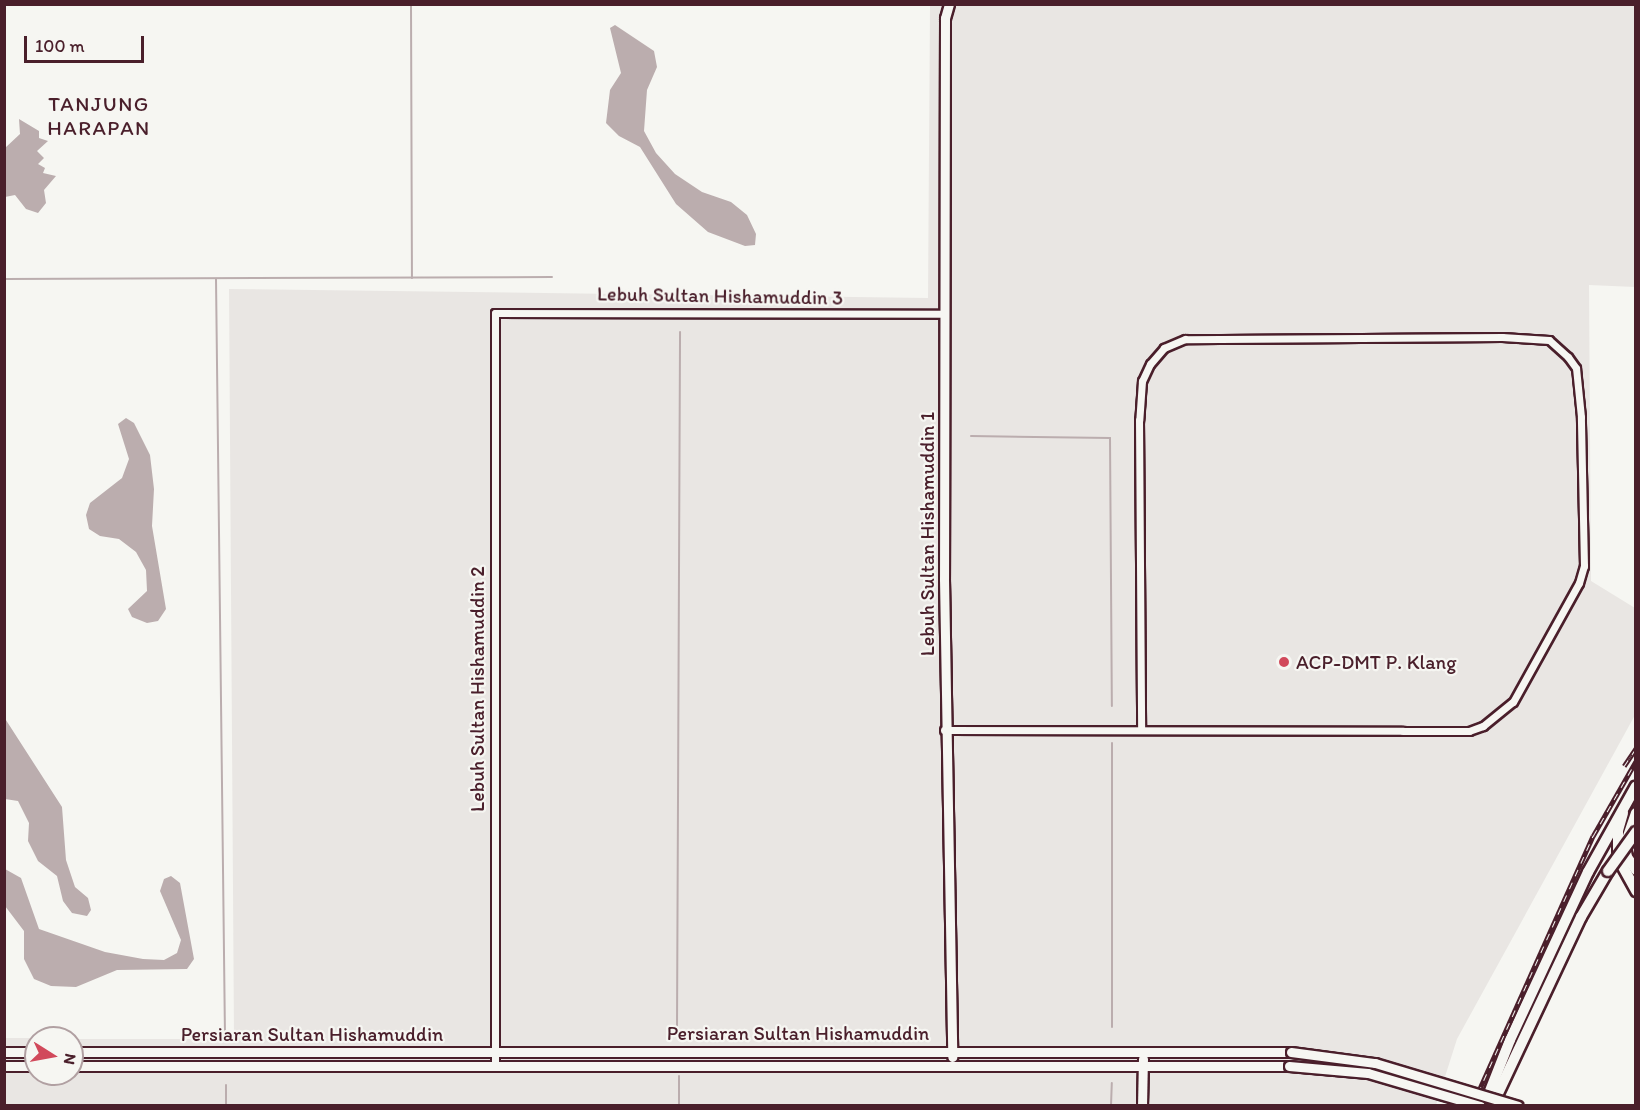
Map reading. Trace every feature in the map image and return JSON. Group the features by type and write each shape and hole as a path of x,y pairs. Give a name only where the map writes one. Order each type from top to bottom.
{"main road":[{"path":"1634,789 1619,825 1617,845 1621,869 1635,891"},
{"path":"1482,1106 1583,883 1634,789"},
{"path":"1635,813 1625,844 1627,857 1635,870"},
{"path":"1492,1106 1581,917 1608,871 1635,832 1635,821"}],"street":[{"name":"Lebuh Sultan Hishamuddin 1","path":"949,4 945,18 944,730 952,1065"},
{"name":"Lebuh Sultan Hishamuddin 3","path":"495,313 945,314"},
{"name":"Lebuh Sultan Hishamuddin 2","path":"495,313 495,1065"},
{"path":"944,730 1469,731 1498,717 1513,702 1580,584 1584,566 1581,417 1576,368 1568,357 1549,340 1502,337 1185,339 1164,348 1150,364 1142,381 1139,420 1141,730"},
{"path":"1142,1106 1143,1051"},
{"path":"4,1052 24,1052"},
{"name":"Persiaran Sultan Hishamuddin","path":"87,1052 1291,1052 1375,1063 1518,1106"},
{"path":"87,1052 88,1066"},
{"path":"4,1066 24,1066"},
{"name":"Persiaran Sultan Hishamuddin","path":"84,1066 1289,1066 1368,1073 1482,1106"}],"shaded area":[{"path":"930,5 1635,5 1635,287 1589,285 1591,581 1635,608 1635,715 1457,1039 1436,1105 5,1106 5,1038 24,1038 24,1086 84,1086 84,1039 234,1039 229,289 928,298"},
{"path":"615,25 654,51 657,67 647,90 644,131 656,153 675,174 702,192 731,202 747,215 756,234 755,245 745,246 708,232 676,204 640,147 619,136 606,123 610,90 621,73 610,28"},
{"path":"19,119 39,131 39,138 48,141 37,151 44,158 38,164 45,168 43,173 56,176 44,190 46,203 38,213 26,209 15,195 5,197 5,148 20,134"},
{"path":"126,418 134,423 150,455 154,489 152,526 166,609 158,621 147,623 132,617 128,609 147,591 146,570 136,552 119,539 100,536 89,529 86,515 90,503 122,478 129,459 118,424"},
{"path":"4,717 62,807 66,860 75,887 88,898 91,910 87,916 72,913 63,901 57,876 38,861 28,841 29,823 18,801 5,799"},
{"path":"5,869 21,878 39,929 105,952 143,959 164,960 177,953 181,940 160,891 164,879 171,876 180,883 194,959 187,969 117,970 76,987 51,986 34,979 24,959 24,931 5,906"}],"waterway":[{"path":"411,4 412,278"},
{"path":"4,279 552,277"},
{"path":"216,279 225,1040"},
{"path":"677,1029 680,332"},
{"path":"971,436 1110,438 1112,706"},
{"path":"1112,743 1112,1027"},
{"path":"679,1076 679,1106"},
{"path":"1111,1106 1112,1083"},
{"path":"226,1085 226,1106"}],"railway":[{"path":"1624,766 1636,748"},
{"path":"1472,1106 1593,836 1636,761"}],"place":[{"name":"ACP-DMT P. Klang","path":"1284,662"}],"district":[{"name":"TANJUNG HARAPAN","path":"99,116"}]}
